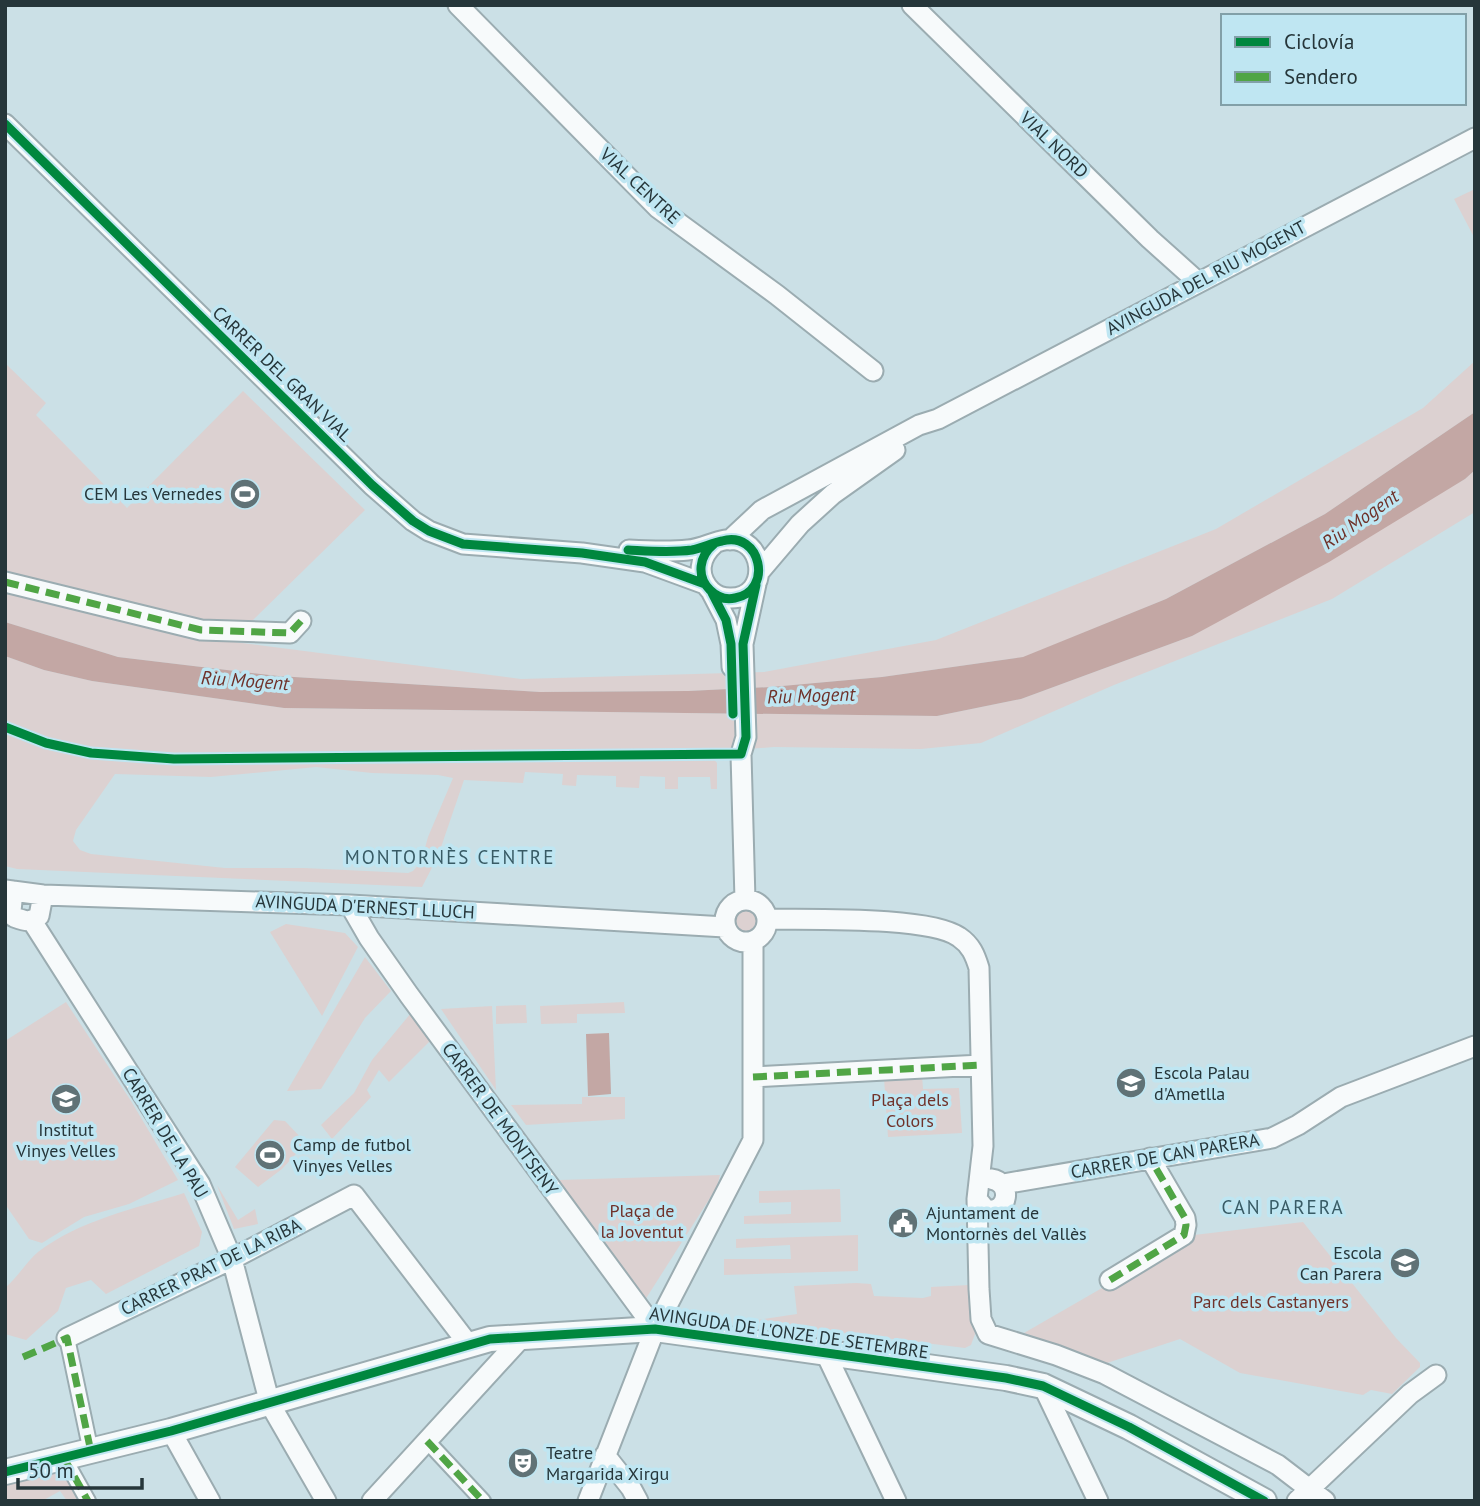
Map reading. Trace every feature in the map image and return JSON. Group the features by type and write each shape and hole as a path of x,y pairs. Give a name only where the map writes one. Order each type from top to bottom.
{"street":[{"name":"VIAL CENTRE","path":"458,5 658,208 777,295 873,371"},
{"name":"VIAL NORD","path":"912,5 1150,239 1198,282"},
{"name":"CARRER DEL GRAN VIAL","path":"5,124 362,475 413,521 429,531 463,544 582,553 645,562 708,588"},
{"name":"AVINGUDA DEL RIU MOGENT","path":"722,542 769,506 919,425 938,419 1475,138"},
{"name":"AVINGUDA DEL RIU MOGENT","path":"758,577 793,533 833,494 928,429 938,419"},
{"path":"769,506 783,506 796,515 793,533"},
{"name":"CARRER DEL GRAN VIAL","path":"582,553 618,549 689,550 722,542"},
{"path":"737,644 708,588 701,565 705,553 722,542 749,546 757,557 758,577 737,644 734,737 741,754 745,900"},
{"path":"708,588 728,599 736,598 751,590 758,577"},
{"path":"5,582 201,630 290,633 300,621"},
{"path":"9,891 11,911 17,920 39,916 43,895"},
{"name":"AVINGUDA D'ERNEST LLUCH","path":"9,891 43,895 350,905 725,927"},
{"path":"745,900 757,903 768,919 764,933 753,941 736,940 725,927 729,909 735,902 745,900"},
{"name":"CARRER DE MONTSENY","path":"350,905 369,938 409,995 655,1329"},
{"path":"768,919 907,923 938,927 958,936 973,950 979,968 983,1146 989,1186 979,1232 981,1319 988,1334 1056,1355 1105,1374 1278,1465 1303,1494 1325,1501"},
{"name":"CARRER DE LA PAU","path":"17,920 200,1184 232,1259 270,1404 326,1501"},
{"path":"588,1501 655,1329 753,1140 753,941"},
{"name":"CARRER DE CAN PARERA","path":"989,1186 1272,1138 1298,1125 1341,1097 1475,1046"},
{"path":"753,1077 981,1065"},
{"path":"1110,1280 1184,1235 1185,1218 1150,1158"},
{"name":"CARRER PRAT DE LA RIBA","path":"68,1338 232,1259 354,1195 469,1345"},
{"name":"AVINGUDA DE L'ONZE DE SETEMBRE","path":"5,1472 270,1404 490,1339 655,1329 1043,1385 1129,1427 1264,1501"},
{"path":"372,1501 523,1336"},
{"path":"68,1338 91,1452"},
{"path":"826,1354 896,1501"},
{"path":"1303,1494 1410,1394 1436,1375"},
{"path":"1043,1385 1098,1501"},
{"path":"171,1431 210,1501"},
{"path":"427,1441 483,1501"},
{"path":"605,1455 638,1501"},
{"path":"64,1458 88,1501"}],"green space":[{"path":"1475,189 1475,239 1454,199"},
{"path":"1475,361 1475,412 1325,514 1166,599 1024,657 882,677 771,687 688,691 540,692 278,676 118,657 5,622 5,363 46,403 36,415 127,508 243,391 365,510 249,624 195,635 521,679 764,672 936,640 1216,529 1423,408"},
{"path":"1475,470 1475,512 1332,599 1114,685 981,743 921,749 774,747 695,753 709,754 717,763 717,789 711,789 710,777 678,777 678,789 665,789 665,777 640,776 639,788 616,787 616,776 577,775 576,786 562,785 563,774 525,772 523,783 464,780 438,856 422,887 17,869 5,866 5,656 44,670 92,681 284,708 937,716 1021,699 1192,636 1465,479","holes":["316,767 453,778 428,837 421,862 408,873 304,868 225,868 91,854 80,850 73,841 76,830 115,774 211,777"]},
{"path":"747,908 755,912 759,920 755,928 747,932 739,928 735,920 739,912"},
{"path":"286,924 345,933 358,947 322,1016 270,932"},
{"path":"365,957 391,991 365,1018 321,1089 287,1091"},
{"name":"Institut Vinyes Velles","path":"66,1002 131,1101 178,1180 129,1204 84,1217 42,1243 29,1239 5,1204 5,1041"},
{"path":"624,1002 625,1013 577,1014 577,1023 541,1024 540,1006"},
{"path":"526,1005 527,1023 496,1024 496,1006"},
{"path":"492,1006 496,1090 441,1009"},
{"path":"411,1013 433,1038 389,1082 379,1070 367,1090 371,1097 332,1139 321,1125 354,1093 372,1060"},
{"name":"Plaça dels Colors","path":"922,1076 923,1089 959,1088 962,1133 888,1137 884,1078"},
{"path":"582,1097 625,1097 625,1119 526,1125 511,1105 582,1104"},
{"name":"Camp de futbol Vinyes Velles","path":"274,1120 285,1121 306,1143 282,1169 258,1187 235,1167"},
{"name":"Plaça de la Joventut","path":"720,1175 717,1187 645,1300 624,1275 559,1180"},
{"path":"217,1185 238,1220 255,1209 258,1224 234,1229"},
{"path":"840,1189 841,1222 744,1224 744,1216 791,1214 791,1202 759,1203 759,1191"},
{"path":"184,1193 202,1232 199,1246 106,1294 91,1280 66,1288 58,1311 26,1340 5,1334 5,1288 38,1252 89,1223"},
{"name":"Parc dels Castanyers","path":"1303,1222 1396,1338 1420,1363 1420,1367 1392,1394 1371,1390 1363,1395 1240,1373 1180,1339 1107,1363 1024,1333 1194,1235"},
{"path":"858,1235 858,1271 724,1275 724,1259 791,1259 790,1245 736,1248 736,1239"},
{"path":"871,1284 874,1296 923,1298 931,1296 931,1287 969,1285 975,1334 971,1345 965,1348 750,1321 797,1314 794,1286"},
{"path":"63,1464 83,1501 67,1501 60,1491 42,1501 7,1501 5,1477"}],"water":[{"name":"Riu Mogent","path":"1475,412 1475,470 1465,479 1329,562 1192,636 1021,699 937,716 284,708 92,681 44,670 5,656 5,622 118,657 278,676 540,692 688,691 771,687 882,677 1023,657 1166,599 1325,514"},
{"path":"609,1033 611,1094 588,1096 586,1034"}],"marked path":[{"path":"5,582 201,630 290,633 301,621"},
{"path":"753,1077 981,1065"},
{"path":"1110,1280 1184,1235 1185,1218 1150,1158"},
{"path":"23,1357 67,1338 91,1452"},
{"path":"427,1441 483,1501"},
{"path":"64,1458 88,1501"}],"cycle path":[{"path":"5,124 372,485 413,521 429,531 463,544 582,553 645,562 705,584"},
{"path":"628,550 684,551 722,541 735,540 746,544 754,552 758,563 755,585 747,593 735,598 725,598 710,590 703,579 701,566 705,554 714,544"},
{"path":"741,754 746,737 743,644 756,585"},
{"path":"712,593 726,620 731,644 733,714"},
{"path":"5,727 46,743 91,753 174,759 741,754"},
{"path":"5,1472 171,1431 490,1339 655,1329 1006,1378 1043,1386 1129,1427 1264,1501"}],"place":[{"name":"CEM Les Vernedes","path":"245,494"},
{"name":"Escola Palau d'Ametlla","path":"1131,1083"},
{"name":"Institut Vinyes Velles","path":"66,1099"},
{"name":"Camp de futbol Vinyes Velles","path":"270,1155"},
{"name":"Ajuntament de Montornès del Vallès","path":"903,1223"},
{"name":"Escola Can Parera","path":"1405,1263"},
{"name":"Teatre Margarida Xirgu","path":"523,1463"}],"district":[{"name":"MONTORNÈS CENTRE","path":"450,857"},
{"name":"CAN PARERA","path":"1283,1207"}]}
